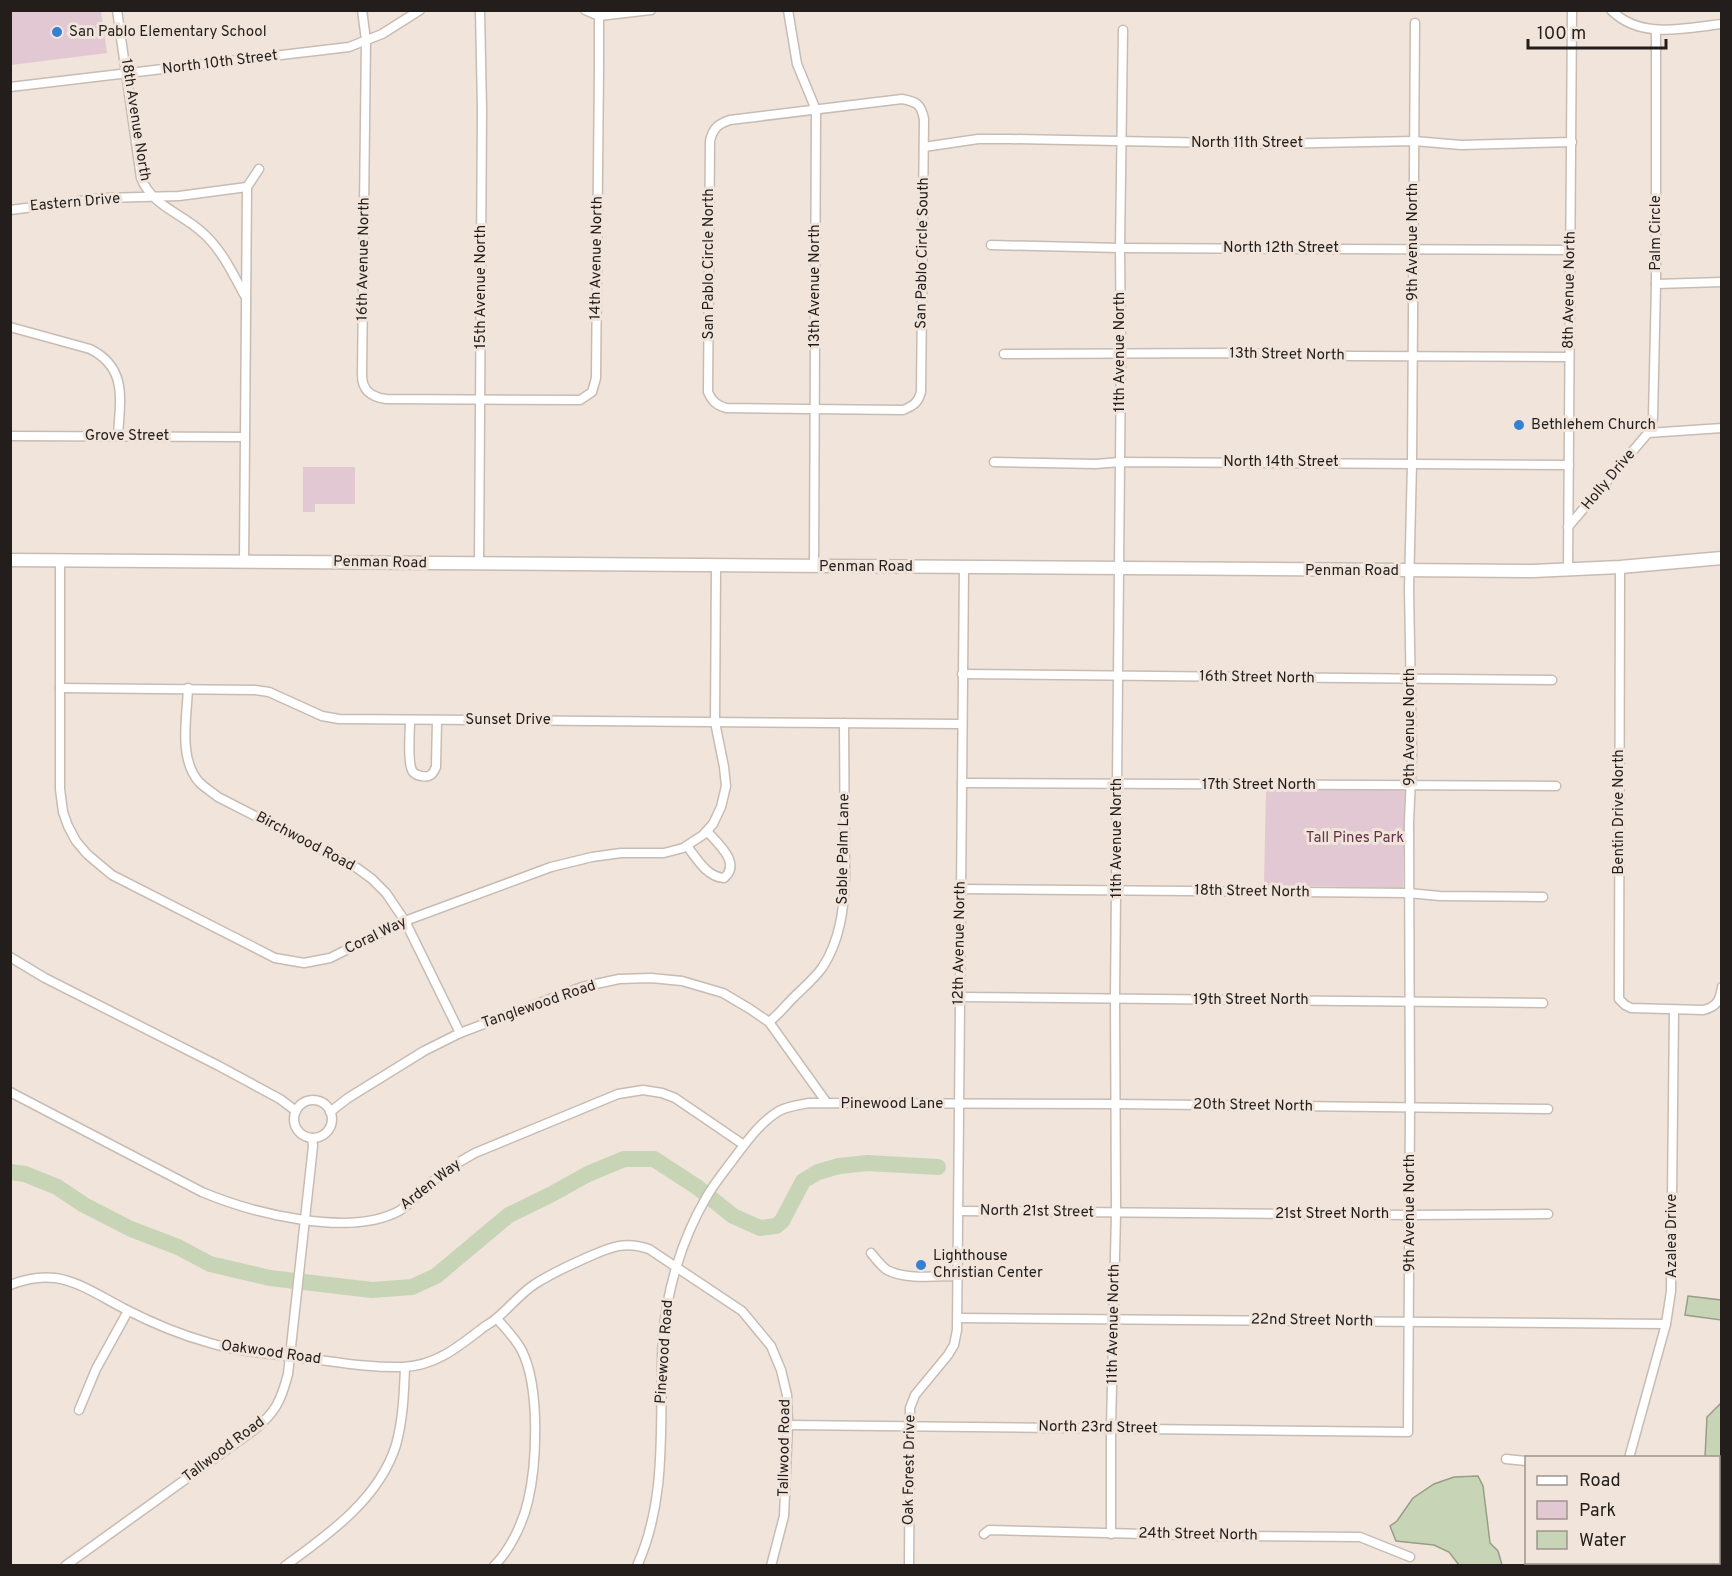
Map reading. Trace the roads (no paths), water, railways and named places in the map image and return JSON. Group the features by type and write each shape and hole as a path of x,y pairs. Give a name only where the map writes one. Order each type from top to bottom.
{"street":[{"name":"18th Avenue North","path":"117,10 141,178 145,188 153,198 203,232 230,268 246,297"},
{"name":"16th Avenue North","path":"362,10 366,40 362,381 370,395 377,398 480,399"},
{"name":"North 10th Street","path":"10,87 349,47 393,28 420,10"},
{"name":"15th Avenue North","path":"479,564 482,63 480,10"},
{"path":"585,10 599,13 651,10"},
{"name":"13th Avenue North","path":"788,10 797,64 816,110 814,567"},
{"name":"8th Avenue North","path":"1568,570 1572,10"},
{"path":"1611,10 1627,22 1656,31 1722,24"},
{"name":"14th Avenue North","path":"480,399 580,399 592,392 596,378 599,13"},
{"name":"9th Avenue North","path":"1408,1432 1410,1108 1408,893 1412,756 1410,571 1415,23"},
{"name":"11th Avenue North","path":"1111,1534 1116,1213 1115,999 1123,30"},
{"name":"Palm Circle","path":"1648,434 1653,417 1656,284 1656,31"},
{"name":"San Pablo Circle South","path":"815,408 903,410 919,400 921,392 924,147 924,119 921,108 914,102 902,99 816,110"},
{"name":"San Pablo Circle North","path":"815,408 726,408 719,406 708,392 708,337 710,141 713,129 719,123 730,120 816,110"},
{"name":"North 11th Street","path":"924,147 988,139 1271,144 1414,141 1461,145 1572,142"},
{"path":"247,187 259,170"},
{"name":"18th Avenue North","path":"244,562 247,187"},
{"name":"Eastern Drive","path":"10,210 104,198 179,196 247,187"},
{"name":"North 12th Street","path":"991,245 1120,248 1570,250"},
{"path":"1656,284 1722,282"},
{"path":"10,327 90,349 109,362 119,385 118,436"},
{"name":"13th Street North","path":"1004,354 1232,353 1569,357"},
{"path":"1648,434 1722,428"},
{"name":"Holly Drive","path":"1569,527 1648,434"},
{"name":"Grove Street","path":"10,436 244,437"},
{"name":"North 14th Street","path":"994,462 1569,465"},
{"name":"Penman Road","path":"10,560 1410,571 1568,570 1722,558"},
{"name":"Coral Way","path":"60,561 60,789 63,812 76,841 111,875 257,950 275,958 304,963 330,958 405,921 551,867 621,853 664,853 687,846 707,831 722,807 726,786 715,722 716,566"},
{"name":"Bentin Drive North","path":"1620,567 1618,999 1631,1008 1674,1010"},
{"name":"12th Avenue North","path":"958,1318 964,568"},
{"name":"16th Street North","path":"962,675 1552,680"},
{"name":"Sunset Drive","path":"60,688 255,690 268,692 322,716 339,719 962,724"},
{"name":"Birchwood Road","path":"188,688 186,743 190,765 200,782 218,797 357,868 372,879 386,893 405,921 460,1033"},
{"path":"410,720 412,771 419,776 427,777 433,774 436,767 437,720"},
{"name":"Sable Palm Lane","path":"769,1022 821,969 829,956 840,924 845,877 844,723"},
{"name":"17th Street North","path":"962,783 1556,786"},
{"path":"687,846 710,874 716,878 724,878 731,867 730,860 707,831"},
{"name":"18th Street North","path":"960,890 1408,893 1440,896 1544,897"},
{"path":"10,957 45,978 219,1066 280,1099 296,1111"},
{"name":"Tanglewood Road","path":"330,1112 357,1092 424,1051 460,1033 582,987 619,979 682,981 723,993 750,1009 769,1022 827,1103"},
{"path":"1674,1010 1711,1008 1718,1003 1722,987"},
{"name":"19th Street North","path":"960,997 1543,1003"},
{"name":"Azalea Drive","path":"1630,1456 1666,1324 1671,1291 1674,1010"},
{"name":"Arden Way","path":"10,1092 202,1192 228,1203 304,1220 354,1222 388,1216 411,1203 431,1182 453,1165 475,1153 618,1094 643,1090 675,1098 744,1145"},
{"path":"310,1100 322,1103 330,1112 332,1117 324,1134 312,1138 300,1134 296,1129 294,1123 296,1111 299,1106 310,1100"},
{"name":"Pinewood Lane","path":"827,1103 958,1104"},
{"name":"Pinewood Road","path":"637,1566 655,1510 660,1477 663,1335 666,1310 687,1239 706,1197 758,1129 779,1112 795,1105 827,1103"},
{"name":"20th Street North","path":"958,1104 1548,1109"},
{"name":"Tallwood Road","path":"65,1566 266,1420 275,1410 283,1394 288,1374 312,1138"},
{"name":"North 21st Street","path":"959,1211 1116,1213"},
{"name":"21st Street North","path":"1116,1213 1548,1214"},
{"name":"Oakwood Road","path":"10,1285 37,1278 56,1278 71,1282 172,1330 208,1343 247,1352 371,1366 405,1367 430,1362 456,1349 497,1319 516,1299 535,1284 555,1272 616,1246 636,1245 649,1249 677,1268"},
{"path":"871,1253 885,1269 895,1274 958,1276"},
{"name":"Tallwood Road","path":"677,1268 742,1311 771,1346 781,1370 787,1395 788,1425 784,1516 771,1566"},
{"path":"78,1410 96,1369 128,1311"},
{"name":"22nd Street North","path":"958,1318 1666,1324"},
{"name":"Oak Forest Drive","path":"909,1566 910,1408 915,1395 954,1345 958,1318"},
{"path":"494,1566 512,1540 528,1503 534,1441 532,1381 528,1367 512,1335 497,1319"},
{"path":"285,1566 335,1528 365,1498 379,1480 396,1445 404,1401 405,1367"},
{"name":"North 23rd Street","path":"788,1425 1408,1432"},
{"path":"1506,1459 1525,1461"},
{"name":"24th Street North","path":"984,1534 989,1530 1360,1537 1410,1557"}],"water":[{"path":"1688,1296 1721,1300 1721,1320 1685,1315"},
{"path":"1721,1403 1721,1560 1720,1565 1694,1565 1720,1564 1720,1456 1705,1456 1707,1417"},
{"path":"1478,1476 1483,1486 1490,1543 1498,1551 1502,1565 1459,1565 1449,1552 1434,1545 1396,1541 1390,1526 1397,1521 1413,1498 1434,1484 1454,1477"}],"waterway":[{"path":"10,1172 25,1174 57,1187 84,1205 131,1229 178,1247 210,1264 270,1278 372,1290 412,1287 436,1276 509,1215 588,1174 624,1159 654,1159 697,1187 733,1216 760,1228 776,1226 782,1221 803,1181 818,1172 839,1166 868,1163 938,1167"}],"place":[{"name":"San Pablo Elementary School","path":"57,32"},
{"name":"Bethlehem Church","path":"1519,425"},
{"name":"Lighthouse Christian Center","path":"921,1265"}],"park label":[{"name":"Tall Pines Park","path":"1355,838"}]}
